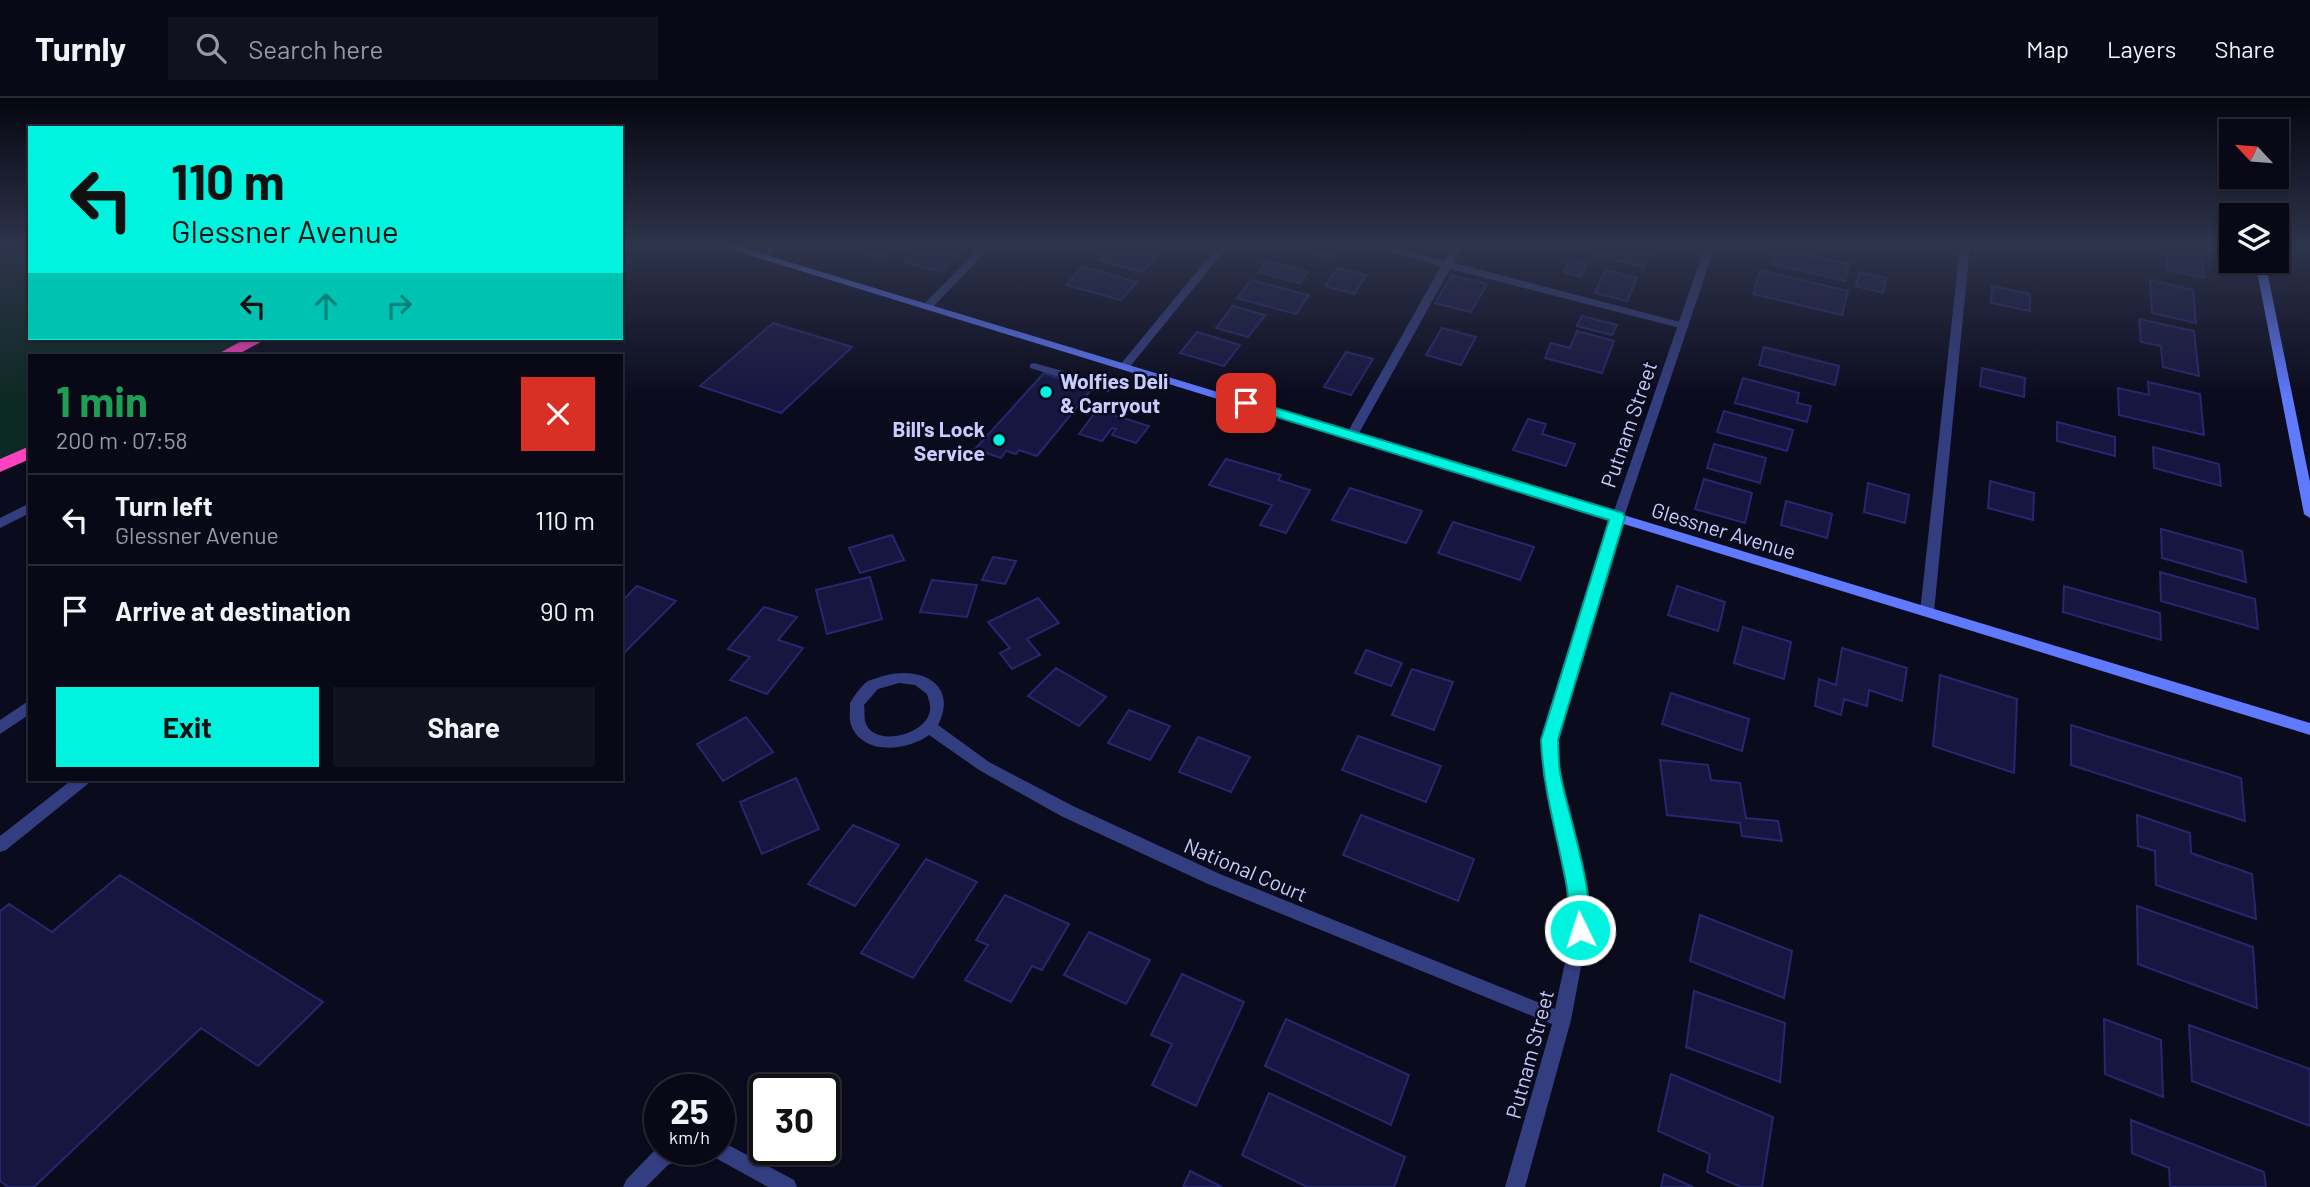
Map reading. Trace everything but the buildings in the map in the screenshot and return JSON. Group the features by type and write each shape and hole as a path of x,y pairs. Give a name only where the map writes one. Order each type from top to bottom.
{"highway":[{"path":"227,354 256,340"},
{"path":"0,466 28,453"}],"street":[{"name":"Glessner Avenue","path":"893,297 2310,729"},
{"path":"927,307 937,297"},
{"path":"1125,367 1182,297"},
{"path":"1352,435 1429,297"},
{"path":"1571,297 1684,326"},
{"name":"Putnam Street","path":"1515,1187 1562,1020 1580,930 1570,851 1551,775 1550,740 1618,517 1693,297"},
{"path":"1927,612 1960,297"},
{"path":"2267,297 2310,514"},
{"path":"1034,366 1108,388"},
{"path":"0,524 28,508"},
{"path":"14,516 28,522"},
{"path":"899,677 911,678 923,682 937,697 936,718 929,727 904,741 875,740 864,734 857,725 856,703 873,685 899,677"},
{"path":"2,727 28,708"},
{"name":"National Court","path":"929,727 984,766 1068,811 1201,874 1562,1020"},
{"path":"0,845 81,781"},
{"path":"735,1158 788,1187"},
{"path":"633,1187 654,1165"}],"green space":[{"path":"0,297 28,297 28,340 256,340 226,354 28,354 28,453 0,466"}],"place":[{"name":"Wolfies Deli & Carryout","path":"1046,392"},
{"name":"Bill's Lock Service","path":"999,440"}],"route":[{"path":"1246,403 1618,517 1550,740 1551,775 1567,838 1580,930"}]}
